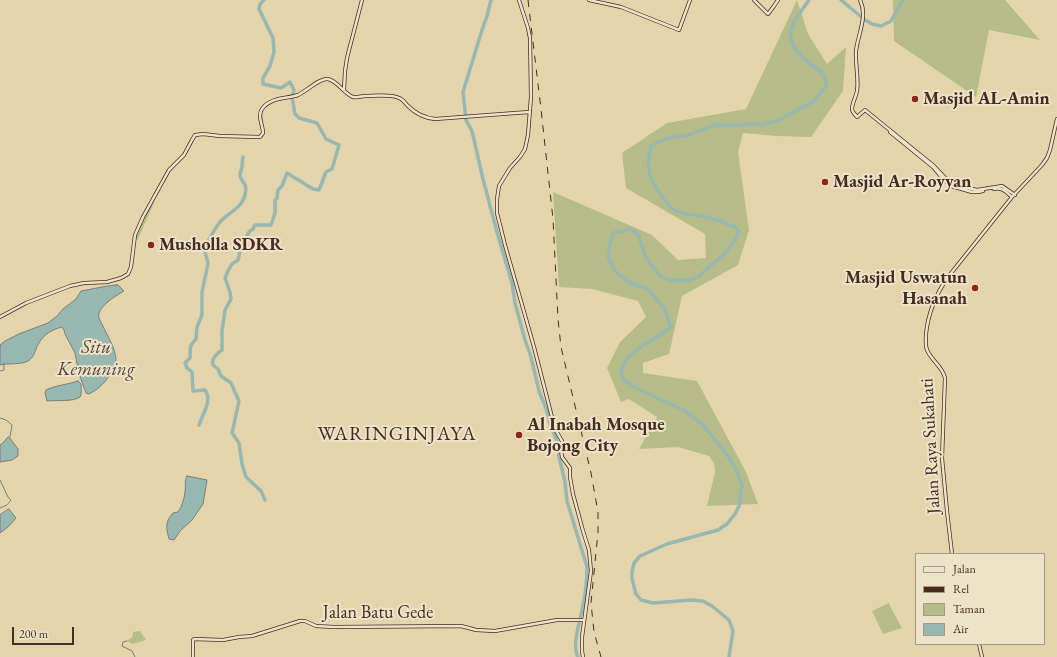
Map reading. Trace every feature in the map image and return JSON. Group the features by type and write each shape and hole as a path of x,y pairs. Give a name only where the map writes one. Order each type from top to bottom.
{"main road":[{"path":"344,90 347,58 362,0"},
{"path":"519,0 530,38 531,97 527,144 499,186 497,213 556,429 562,441 562,456 570,468 573,494 589,550 591,574 583,620 583,657"},
{"path":"589,0 625,8 679,30 690,0"},
{"path":"754,0 768,14 778,0"},
{"path":"860,0 864,10 862,27 856,52 857,90 852,108 853,113 857,117 864,110 933,167 951,186 972,192 1001,189 1014,196"},
{"path":"0,317 32,300 70,286 107,282 121,278 128,274 131,267 135,235 169,170 184,155 195,135 260,137 263,133 260,116 262,109 267,104 279,99 299,95 325,79 333,81 353,97 390,96 399,98 413,111 429,118 529,112"},
{"name":"Jalan Raya Sukahati","path":"952,553 942,461 945,378 943,372 929,354 925,346 928,321 940,288 948,277 1047,158 1057,118"},
{"name":"Jalan Batu Gede","path":"192,657 192,640 194,639 223,640 239,636 252,636 300,621 305,621 316,626 334,627 466,626 479,630 495,631 557,620 583,620"},
{"path":"979,645 982,657"}],"green space":[{"path":"797,0 808,34 827,64 846,47 843,91 811,137 743,133 738,152 749,230 738,265 682,296 669,354 643,363 643,373 697,381 746,472 758,504 707,506 715,472 714,463 709,456 678,447 639,449 657,417 629,399 621,402 607,368 620,342 646,317 638,301 592,289 559,287 553,192 652,235 678,260 706,258 705,234 626,188 622,153 667,123 746,109"},
{"path":"893,0 1005,0 1040,40 989,30 976,97 894,41"},
{"path":"154,198 154,203 138,239 134,242 135,235"},
{"path":"889,603 902,628 883,634 872,611"},
{"path":"140,631 146,640 133,644 127,641 133,636 133,632"}],"water":[{"name":"Situ Kemuning","path":"118,285 124,291 103,306 99,314 99,318 114,351 116,362 107,379 95,391 89,394 86,393 79,374 75,353 62,327 55,329 43,337 35,353 28,361 0,365 0,345 5,341 48,323 76,299 81,291"},
{"path":"78,381 81,384 81,393 80,397 77,399 47,401 45,393 46,390"},
{"path":"9,437 18,449 18,456 12,460 0,462 0,445"},
{"path":"187,476 207,480 203,504 192,520 180,531 174,540 169,539 167,522 170,516 173,513 178,512 182,505 185,495 185,482"},
{"path":"9,509 16,518 0,533 0,515"}],"waterway":[{"path":"264,0 260,4 259,9 273,38 274,52 270,66 263,78 263,84 281,88 290,82 294,90 292,97 295,114 299,118 317,123 326,139 339,145 332,169 326,172 319,190 313,189 287,173 282,186 278,190 275,201 275,213 271,225 255,225 249,232 241,247 238,260 232,264 225,278 231,299 225,310 222,331 222,350 214,358 213,365 218,369 221,376 231,383 239,401 232,433 239,443 242,464 246,477 261,491 265,500"},
{"path":"491,0 463,92 466,120 472,131 483,179 512,283 515,303 531,357 539,391 558,443 567,501 587,567 585,595 576,639 576,652 578,657"},
{"path":"729,657 733,631 729,620 712,606 703,601 691,600 653,603 641,600 636,594 632,579 632,572 634,563 640,556 667,544 718,530 727,524 739,506 742,485 736,469 728,456 702,424 684,410 634,387 623,379 621,370 627,358 643,345 671,327 664,308 648,289 628,282 615,271 608,257 613,233 631,229 638,235 646,258 660,276 670,280 687,281 698,277 723,255 734,242 739,231 735,227 707,217 682,213 672,209 664,200 651,179 648,164 651,146 665,139 689,135 714,125 763,124 777,121 814,101 826,86 826,80 821,72 803,58 796,50 792,42 790,32 795,20 809,0"},
{"path":"841,0 865,20 872,24 881,26 891,21 903,0"},
{"path":"199,425 206,408 208,399 207,394 205,390 193,391 192,372 187,368 185,363 190,358 191,346 196,339 197,327 202,315 202,292 208,264 205,253 206,246 219,224 238,207 245,195 246,187 240,175 243,157"},
{"path":"0,371 4,370 4,363"},
{"path":"0,418 6,420 12,425 10,437"},
{"path":"0,480 11,500 9,503 0,508"},
{"path":"127,641 123,642 122,646 132,651 135,657"}],"railway":[{"path":"528,0 553,219 558,319 561,347 591,473 598,512 598,532 591,603 594,632 601,657"}],"place":[{"name":"Masjid AL-Amin","path":"915,99"},
{"name":"Masjid Ar-Royyan","path":"825,182"},
{"name":"Musholla SDKR","path":"151,245"},
{"name":"Masjid Uswatun Hasanah","path":"975,288"},
{"name":"Al Inabah Mosque Bojong City","path":"519,435"}],"district":[{"name":"WARINGINJAYA","path":"397,435"}]}
